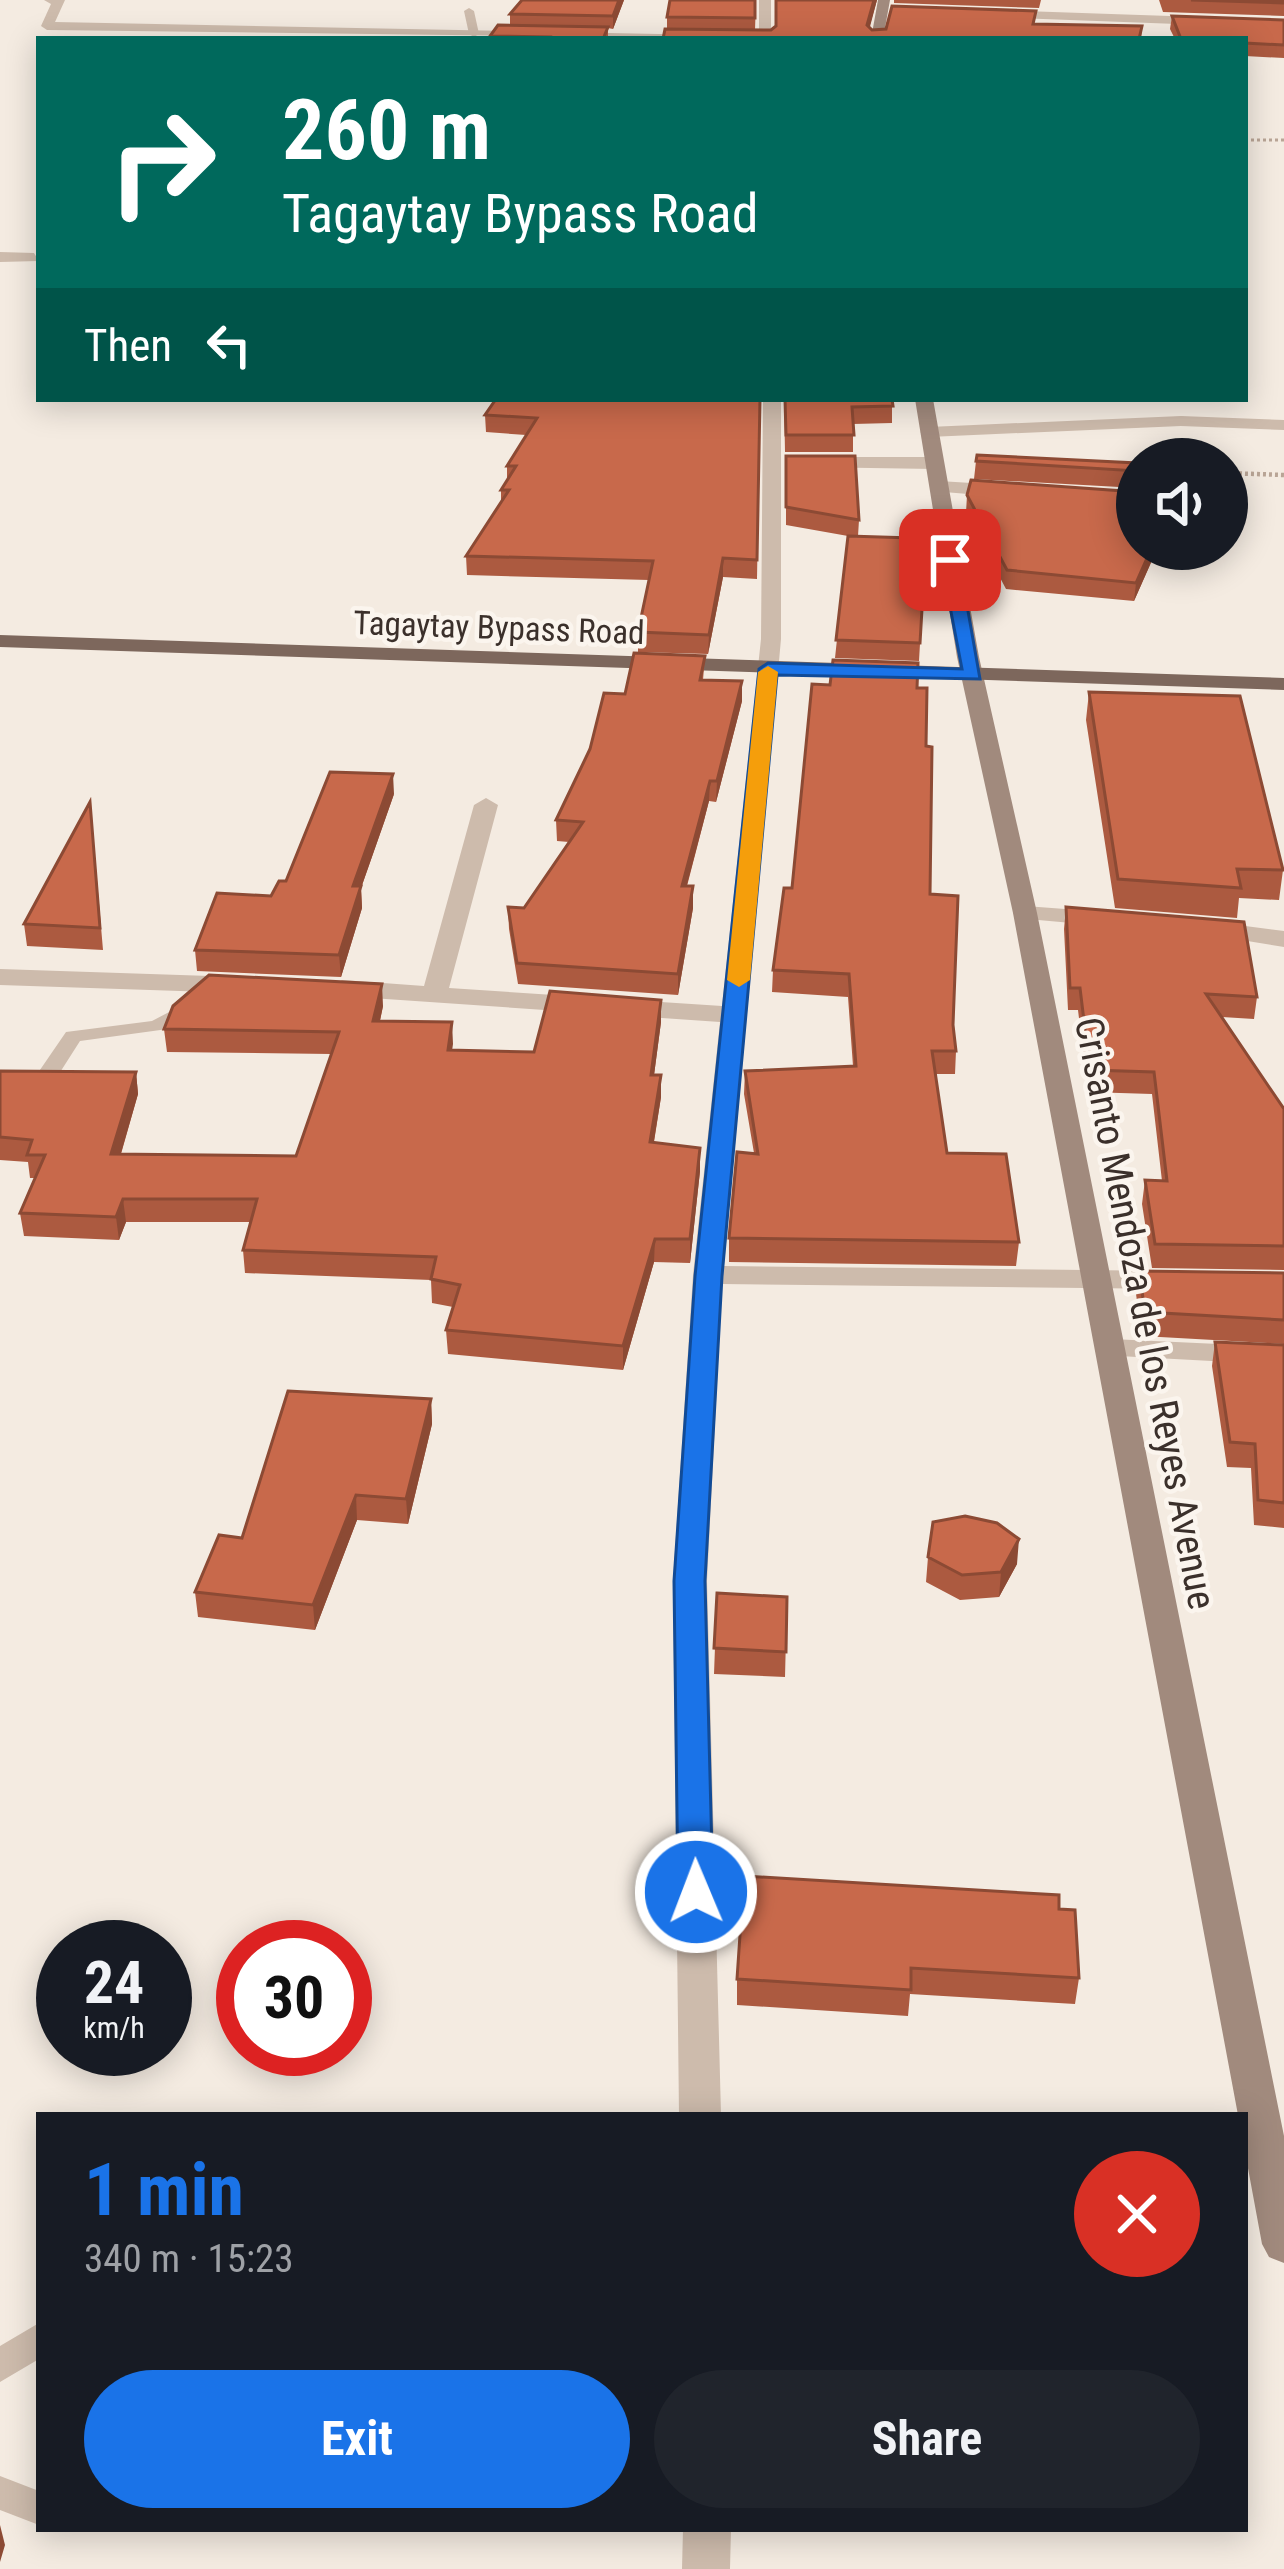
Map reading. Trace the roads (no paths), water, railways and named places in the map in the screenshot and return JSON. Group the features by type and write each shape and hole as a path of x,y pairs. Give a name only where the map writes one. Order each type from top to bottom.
{"main road":[{"path":"878,36 883,5"},
{"name":"Crisanto Mendoza de los Reyes Avenue","path":"924,402 973,675 1025,913 1284,2244"},
{"name":"Tagaytay Bypass Road","path":"0,641 1284,684"}],"street":[{"path":"50,0 59,0 47,26 465,36"},
{"path":"761,36 765,0"},
{"path":"883,5 902,11"},
{"path":"986,13 1284,25"},
{"path":"0,257 34,258"},
{"path":"700,2112 690,1581 708,1276 768,669 772,402"},
{"path":"929,432 1181,422 1284,425"},
{"path":"773,463 934,463"},
{"path":"939,487 1027,493"},
{"path":"435,992 486,805"},
{"path":"1025,913 1134,922"},
{"path":"1178,926 1284,939"},
{"path":"0,977 275,986"},
{"path":"321,988 435,992 735,1016"},
{"path":"708,1276 1213,1281"},
{"path":"1111,1348 1284,1356"}],"lane":[{"path":"465,36 469,11"},
{"path":"42,1083 73,1036 170,1023 189,1012 206,983"},
{"path":"0,2366 36,2341"},
{"path":"0,2493 36,2507"}]}
